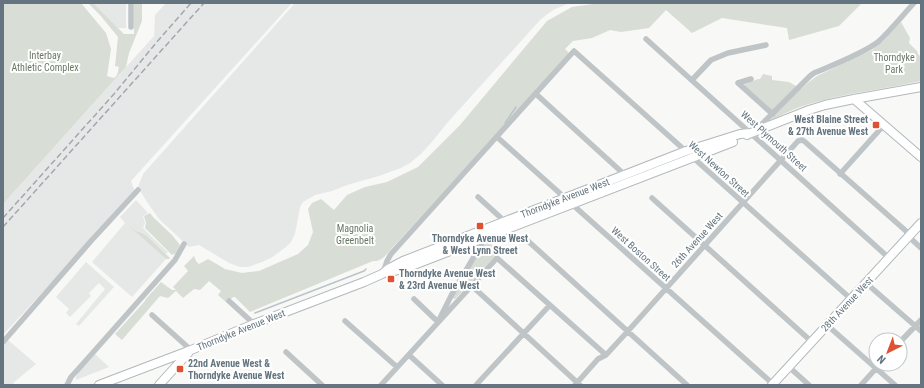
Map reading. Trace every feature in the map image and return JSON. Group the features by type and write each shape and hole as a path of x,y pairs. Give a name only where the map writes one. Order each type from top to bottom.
{"main road":[{"name":"Thorndyke Avenue West","path":"99,385 382,274 403,261 573,204 740,139 751,133 809,110 854,99 921,87"},
{"path":"854,99 921,157"},
{"name":"Thorndyke Avenue West","path":"505,226 566,198 686,151 740,134 751,133"},
{"name":"28th Avenue West","path":"772,385 921,223"},
{"path":"159,385 191,350"}],"street":[{"path":"131,3 131,27"},
{"path":"751,133 773,114 805,80 814,73 856,54 877,42 914,3"},
{"name":"West Plymouth Street","path":"646,39 889,258"},
{"path":"692,80 711,60 728,53 766,45"},
{"name":"West Newton Street","path":"536,94 574,51 851,299"},
{"path":"751,79 738,83 773,114"},
{"path":"382,274 391,254 536,94 632,181"},
{"path":"884,125 840,174 906,231 908,236 921,248"},
{"name":"West Boston Street","path":"497,137 772,385"},
{"name":"26th Avenue West","path":"577,384 598,359 606,355 628,331 797,142 804,141 840,174"},
{"path":"3,342 91,241 138,190"},
{"path":"478,197 500,216 505,226"},
{"path":"652,198 812,342"},
{"path":"438,322 485,233"},
{"path":"528,241 687,385"},
{"path":"66,385 175,260 184,244"},
{"path":"381,385 497,258 606,355"},
{"path":"866,283 921,331"},
{"path":"472,286 577,384"},
{"path":"414,299 438,322"},
{"path":"229,301 254,324"},
{"path":"476,385 550,305"},
{"path":"152,315 191,350"},
{"path":"908,333 921,320"},
{"path":"345,321 397,367"},
{"path":"827,325 868,358"},
{"path":"286,352 322,385"},
{"path":"409,355 442,385"},
{"path":"789,367 809,385"},
{"path":"861,385 873,372"},
{"path":"883,372 895,385"}],"shaded area":[{"path":"92,3 126,3 126,28 118,28"},
{"path":"166,3 292,3 131,181 135,192 3,335 3,204 154,36 155,15"},
{"path":"295,3 570,3 553,10 541,19 421,154 410,163 379,176 315,195 303,202 300,207 295,234 291,242 271,258 248,267 240,267 229,263 199,245 189,247 159,219 138,187 143,174"},
{"path":"136,200 148,213 143,216 145,223 143,228 168,252 166,254 147,236 132,228 166,259 132,297 92,262 125,223 120,217"},
{"path":"86,262 114,287 79,326 76,324 105,289 99,283 89,293 91,296 70,317 66,313 69,309 56,297"},
{"path":"8,340 36,364 13,383 15,385 3,385 3,345"},
{"path":"95,354 109,367 76,380 79,371"}],"green space":[{"name":"Interbay Athletic Complex","path":"3,3 81,3 106,33 111,49 107,76 114,78 117,75 119,67 115,66 118,37 88,3 93,3 124,34 134,34 134,3 142,3 142,21 129,53 126,67 3,204"},
{"name":"Magnolia Greenbelt","path":"600,3 862,3 839,26 789,40 787,28 722,18 692,33 666,10 649,28 621,32 610,30 592,38 573,41 565,49 569,53 534,93 380,260 373,261 250,312 235,297 227,303 218,295 221,291 209,281 200,290 194,289 183,298 176,291 168,298 160,296 122,340 115,334 161,282 172,290 176,290 173,287 188,271 184,266 194,256 199,264 208,259 225,269 242,273 259,271 298,254 308,245 313,232 308,209 312,203 321,199 334,210 347,195 365,187 387,182 418,167 460,125 547,21 572,7"},
{"name":"Thorndyke Park","path":"901,22 910,38 909,43 921,57 921,81 823,100 809,104 769,121 776,115 743,85 760,79 763,74 772,76 772,80 789,82 801,89 817,76 872,50"},
{"path":"150,213 180,245 176,253 172,255 145,228 146,223 144,216"},
{"path":"128,225 147,236 170,258 166,259"},
{"path":"489,242 499,252 454,299 452,297 484,245"}],"waterway":[{"path":"505,123 516,107"},
{"path":"255,313 366,269"}],"railway":[{"path":"3,218 114,94 191,3"},
{"path":"3,227 204,3"}],"place":[{"name":"West Blaine Street & 27th Avenue West","path":"876,125"},
{"name":"Thorndyke Avenue West & West Lynn Street","path":"480,226"},
{"name":"Thorndyke Avenue West & 23rd Avenue West","path":"391,279"},
{"name":"22nd Avenue West & Thorndyke Avenue West","path":"180,369"}]}
